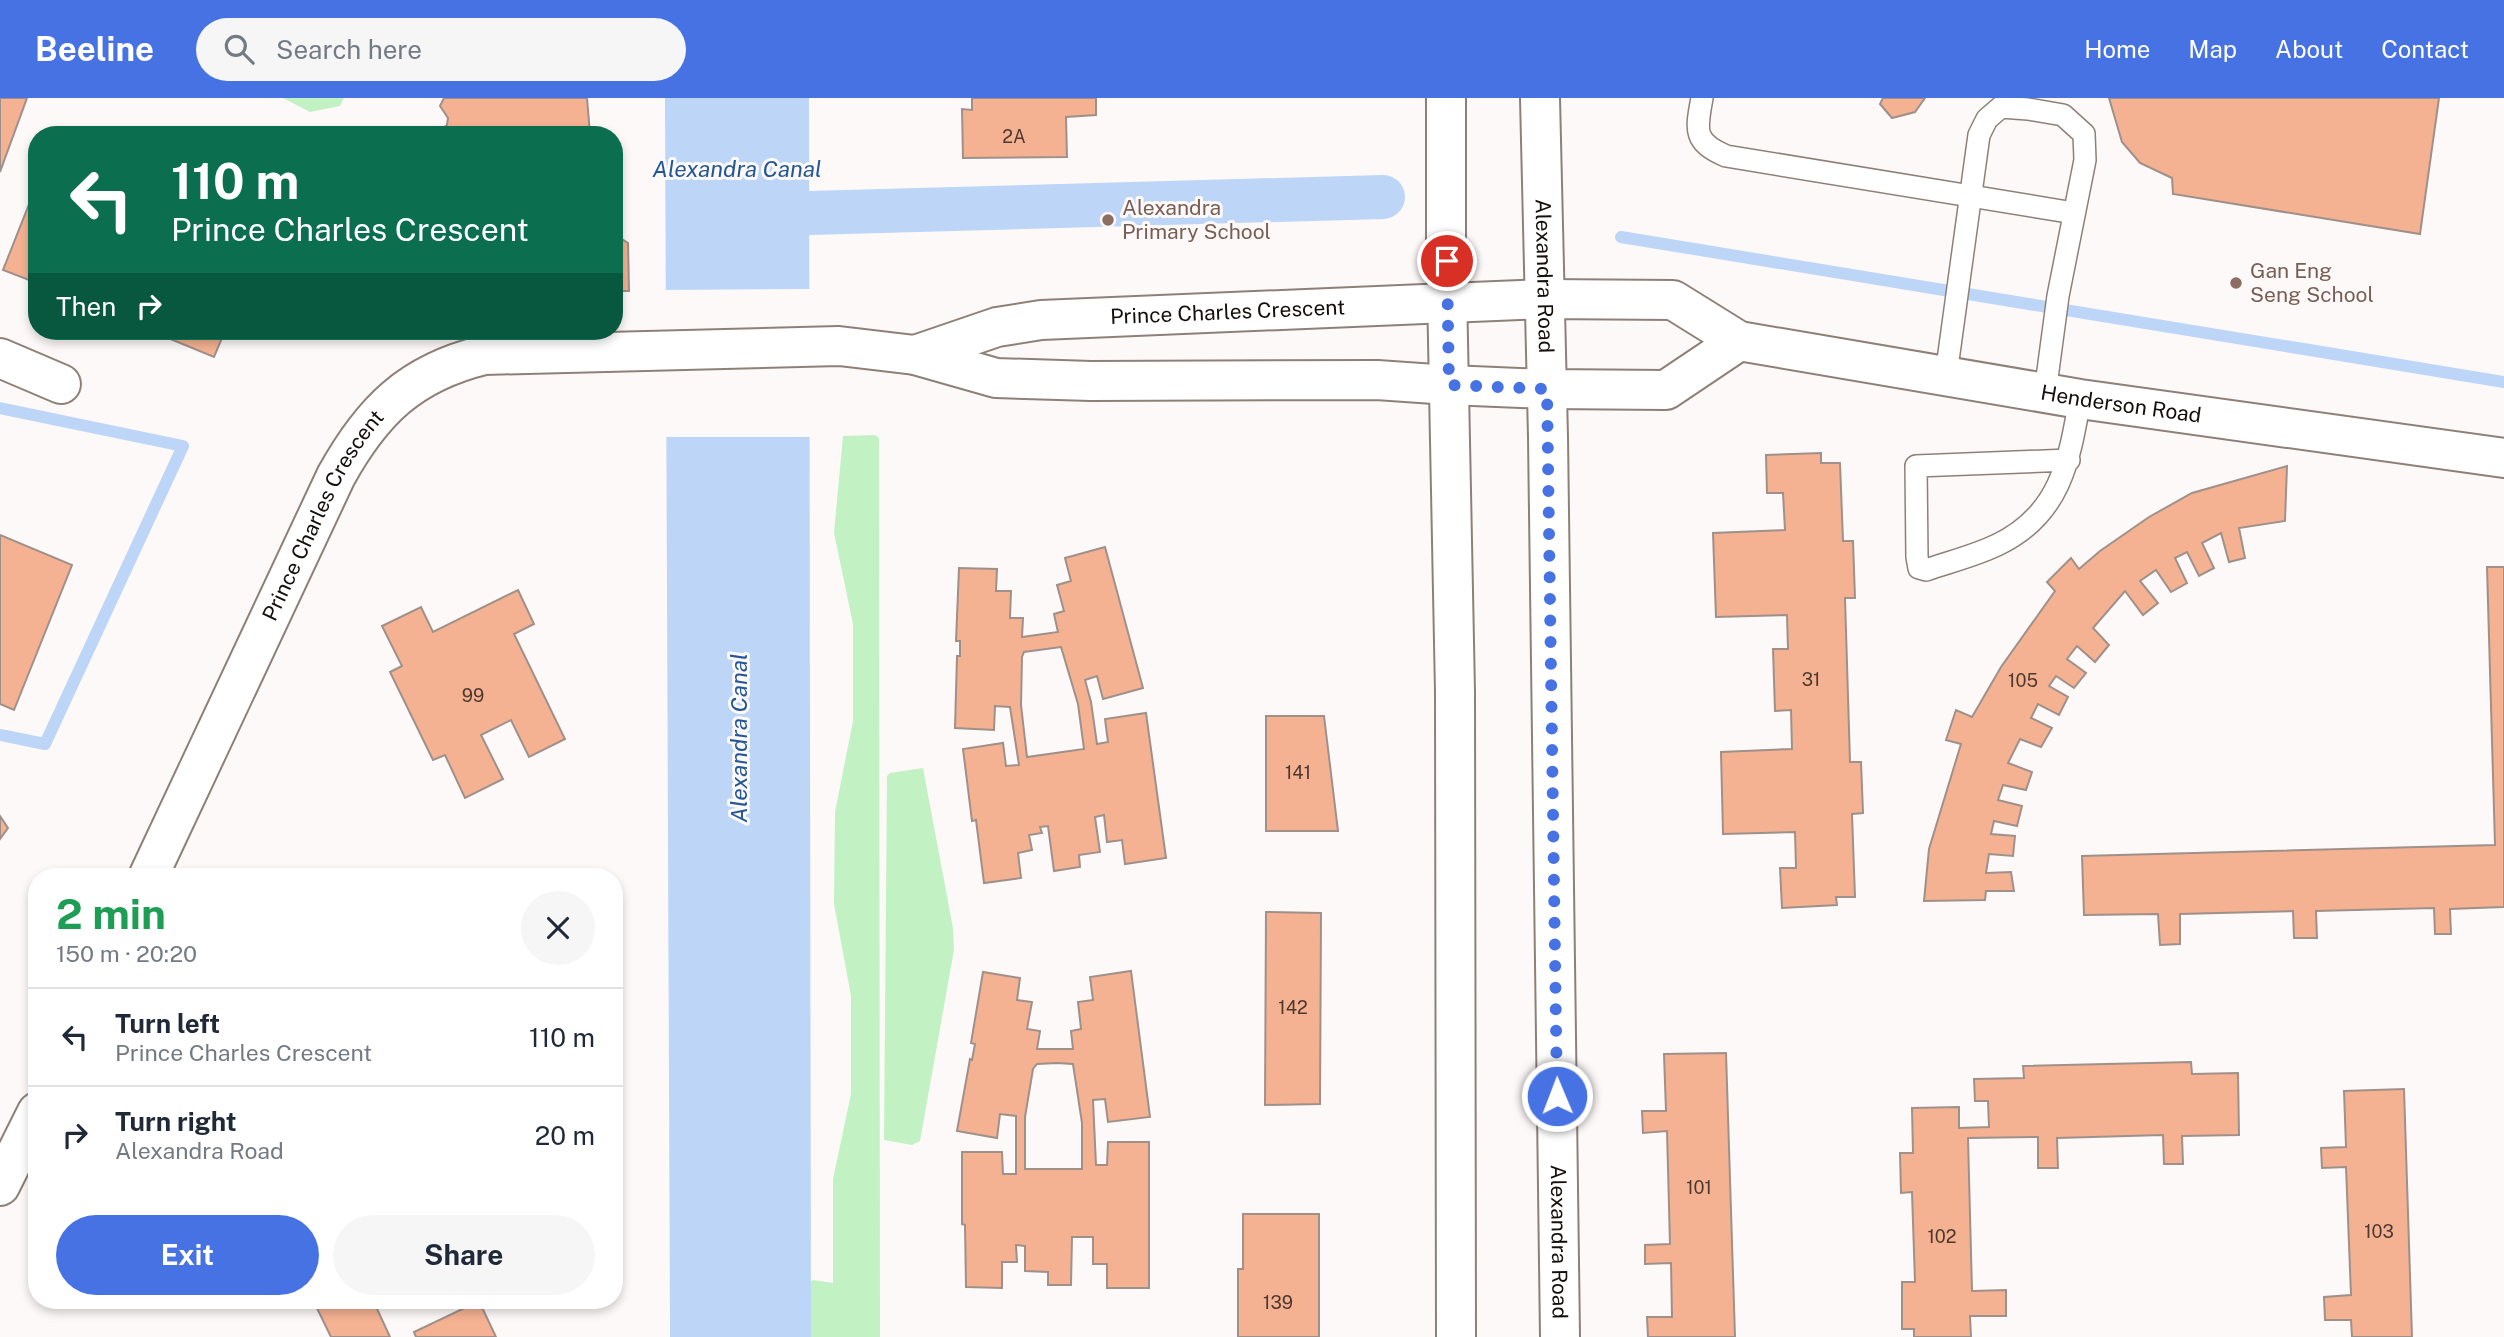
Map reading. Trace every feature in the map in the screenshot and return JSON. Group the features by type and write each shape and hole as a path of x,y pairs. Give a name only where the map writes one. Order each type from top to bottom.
{"main road":[{"path":"1446,98 1455,692 1456,1337"},
{"name":"Alexandra Road","path":"1540,98 1547,389 1560,1337"},
{"name":"Prince Charles Crescent","path":"915,355 997,327 1041,320 1545,299"},
{"name":"Henderson Road","path":"1545,299 1673,300 1740,341 2062,396 2504,458"},
{"path":"1547,389 1666,390 1740,341"},
{"name":"Prince Charles Crescent","path":"153,868 336,476 355,442 382,410 419,379 452,363 484,355 839,346 915,355 996,378 1091,381 1377,380 1547,389"},
{"path":"0,358 61,384"},
{"path":"0,1186 28,1130"}],"lane":[{"path":"1702,98 1698,128 1701,140 1709,149 1726,156 2074,213"},
{"path":"1946,375 1979,135 1987,119 2001,107 2063,115 2084,134 2085,160 2050,348 2062,396 2069,460 2046,507 2025,529 1996,546 1926,570 1919,568 1916,466 2069,460"}],"green space":[{"path":"283,98 344,98 340,106 310,112"},
{"path":"875,435 879,438 880,1337 802,1337 802,1287 813,1280 833,1283 833,1179 851,1094 851,996 834,904 835,812 853,721 853,624 834,533 843,436"},
{"path":"923,768 953,928 954,950 920,1141 912,1145 884,1140 887,776 890,773"}],"water":[{"name":"Alexandra Canal","path":"665,98 809,98 811,1337 670,1337"}],"pier":[{"path":"813,289 813,437 664,437 663,290"}],"building":[{"path":"0,98 27,98 0,172"},
{"path":"444,98 587,98 589,126 446,126 448,118 440,106"},
{"path":"972,98 1096,98 1096,115 1066,117 1067,157 963,158 962,109 972,110"},
{"path":"1883,98 1925,98 1915,112 1892,118 1880,104"},
{"name":"Gan Eng Seng School","path":"2109,98 2439,98 2420,234 2173,194 2172,178 2140,163 2122,142"},
{"path":"28,207 28,280 3,270"},
{"path":"623,240 628,243 629,291 623,291"},
{"path":"173,340 221,340 214,357"},
{"path":"1821,453 1821,463 1840,463 1843,541 1853,541 1855,598 1845,598 1850,762 1861,762 1863,813 1852,814 1855,897 1836,897 1837,905 1782,908 1780,868 1796,868 1795,832 1723,834 1721,752 1792,749 1791,710 1775,711 1773,649 1788,649 1787,615 1716,617 1713,533 1785,530 1783,493 1767,493 1766,455"},
{"path":"2287,466 2285,521 2239,528 2245,558 2229,562 2221,533 2202,543 2214,568 2199,576 2187,552 2175,558 2187,583 2171,592 2156,570 2140,581 2158,603 2143,615 2125,591 2093,628 2109,645 2095,662 2077,646 2067,659 2086,673 2074,688 2056,676 2049,686 2068,697 2059,715 2038,704 2031,718 2052,728 2041,747 2020,739 2008,763 2032,772 2026,790 2003,785 1998,800 2022,806 2017,826 1994,821 1991,834 2015,836 2013,856 1989,854 1986,873 2011,872 2014,891 1986,891 1985,900 1924,901 1929,849 1961,744 1946,740 1956,710 1972,717 2001,667 2055,591 2047,582 2071,558 2079,569 2149,517 2192,493"},
{"path":"0,535 72,565 14,710 0,704"},
{"path":"1105,547 1143,688 1103,699 1097,676 1085,680 1097,744 1108,742 1105,719 1146,713 1166,858 1125,864 1122,840 1107,842 1104,815 1095,817 1100,852 1079,855 1080,867 1054,871 1048,826 1040,827 1042,833 1029,835 1032,850 1018,853 1021,878 984,883 976,820 972,821 963,749 1003,743 1006,766 1019,765 1010,707 995,706 994,730 955,728 957,656 960,656 960,641 956,641 959,568 997,569 996,591 1011,591 1010,618 1023,618 1022,637 1058,632 1054,614 1064,611 1057,585 1071,581 1065,558","holes":["1061,647 1078,704 1084,749 1027,757 1021,705 1024,652"]},
{"path":"2487,567 2504,567 2504,907 2450,909 2451,934 2435,934 2434,908 2316,911 2317,938 2294,938 2293,911 2180,914 2180,944 2160,945 2158,914 2084,915 2082,856 2495,845"},
{"path":"518,590 534,624 514,634 565,739 529,757 511,720 481,735 503,779 465,798 445,755 433,760 390,672 402,666 382,626 421,607 433,632"},
{"path":"1266,716 1324,716 1338,831 1266,831"},
{"path":"0,816 8,828 0,839"},
{"path":"1266,912 1321,913 1320,1104 1265,1105"},
{"path":"1131,971 1150,1117 1108,1122 1105,1099 1093,1100 1096,1165 1107,1165 1108,1142 1149,1142 1149,1288 1107,1288 1107,1264 1093,1264 1093,1237 1072,1237 1071,1285 1048,1285 1048,1272 1025,1271 1025,1246 1016,1245 1017,1262 1002,1262 1002,1288 966,1287 965,1225 962,1224 962,1152 1002,1152 1003,1174 1016,1174 1016,1116 1000,1114 997,1138 957,1131 975,1044 971,1043 983,972 1020,978 1017,1000 1032,1002 1027,1029 1040,1031 1037,1049 1073,1049 1071,1031 1081,1029 1078,1002 1093,1000 1090,977","holes":["1037,1064 1073,1064 1082,1123 1082,1169 1025,1169 1025,1117 1033,1069"]},
{"path":"1726,1053 1735,1337 1648,1337 1647,1317 1672,1317 1671,1263 1645,1264 1645,1245 1670,1244 1667,1131 1643,1133 1642,1111 1666,1111 1664,1054"},
{"path":"2191,1062 2192,1074 2238,1073 2239,1135 2182,1136 2183,1164 2164,1164 2163,1135 2057,1138 2058,1168 2038,1168 2038,1137 1968,1138 1972,1291 2006,1290 2006,1316 1970,1316 1971,1337 1914,1337 1914,1329 1902,1329 1902,1282 1915,1282 1912,1192 1901,1193 1900,1153 1913,1153 1912,1108 1959,1107 1959,1128 1989,1127 1988,1101 1975,1101 1974,1079 2024,1078 2023,1066"},
{"path":"2404,1089 2412,1337 2352,1337 2351,1320 2325,1320 2324,1297 2351,1295 2346,1167 2322,1168 2321,1148 2346,1147 2344,1091"},
{"path":"1243,1214 1319,1214 1319,1337 1238,1337 1238,1269 1243,1269"},
{"path":"317,1309 377,1309 390,1337 331,1337"},
{"path":"462,1309 483,1309 496,1337 416,1337 414,1332"}],"waterway":[{"path":"809,213 1383,197"},
{"path":"1621,237 2504,382"},
{"path":"0,408 183,446 45,744 0,735"}],"place":[{"name":"Alexandra Primary School","path":"1108,220"},
{"name":"Gan Eng Seng School","path":"2236,283"}],"route":[{"path":"1447,261 1449,385 1547,389 1557,1096"}]}
